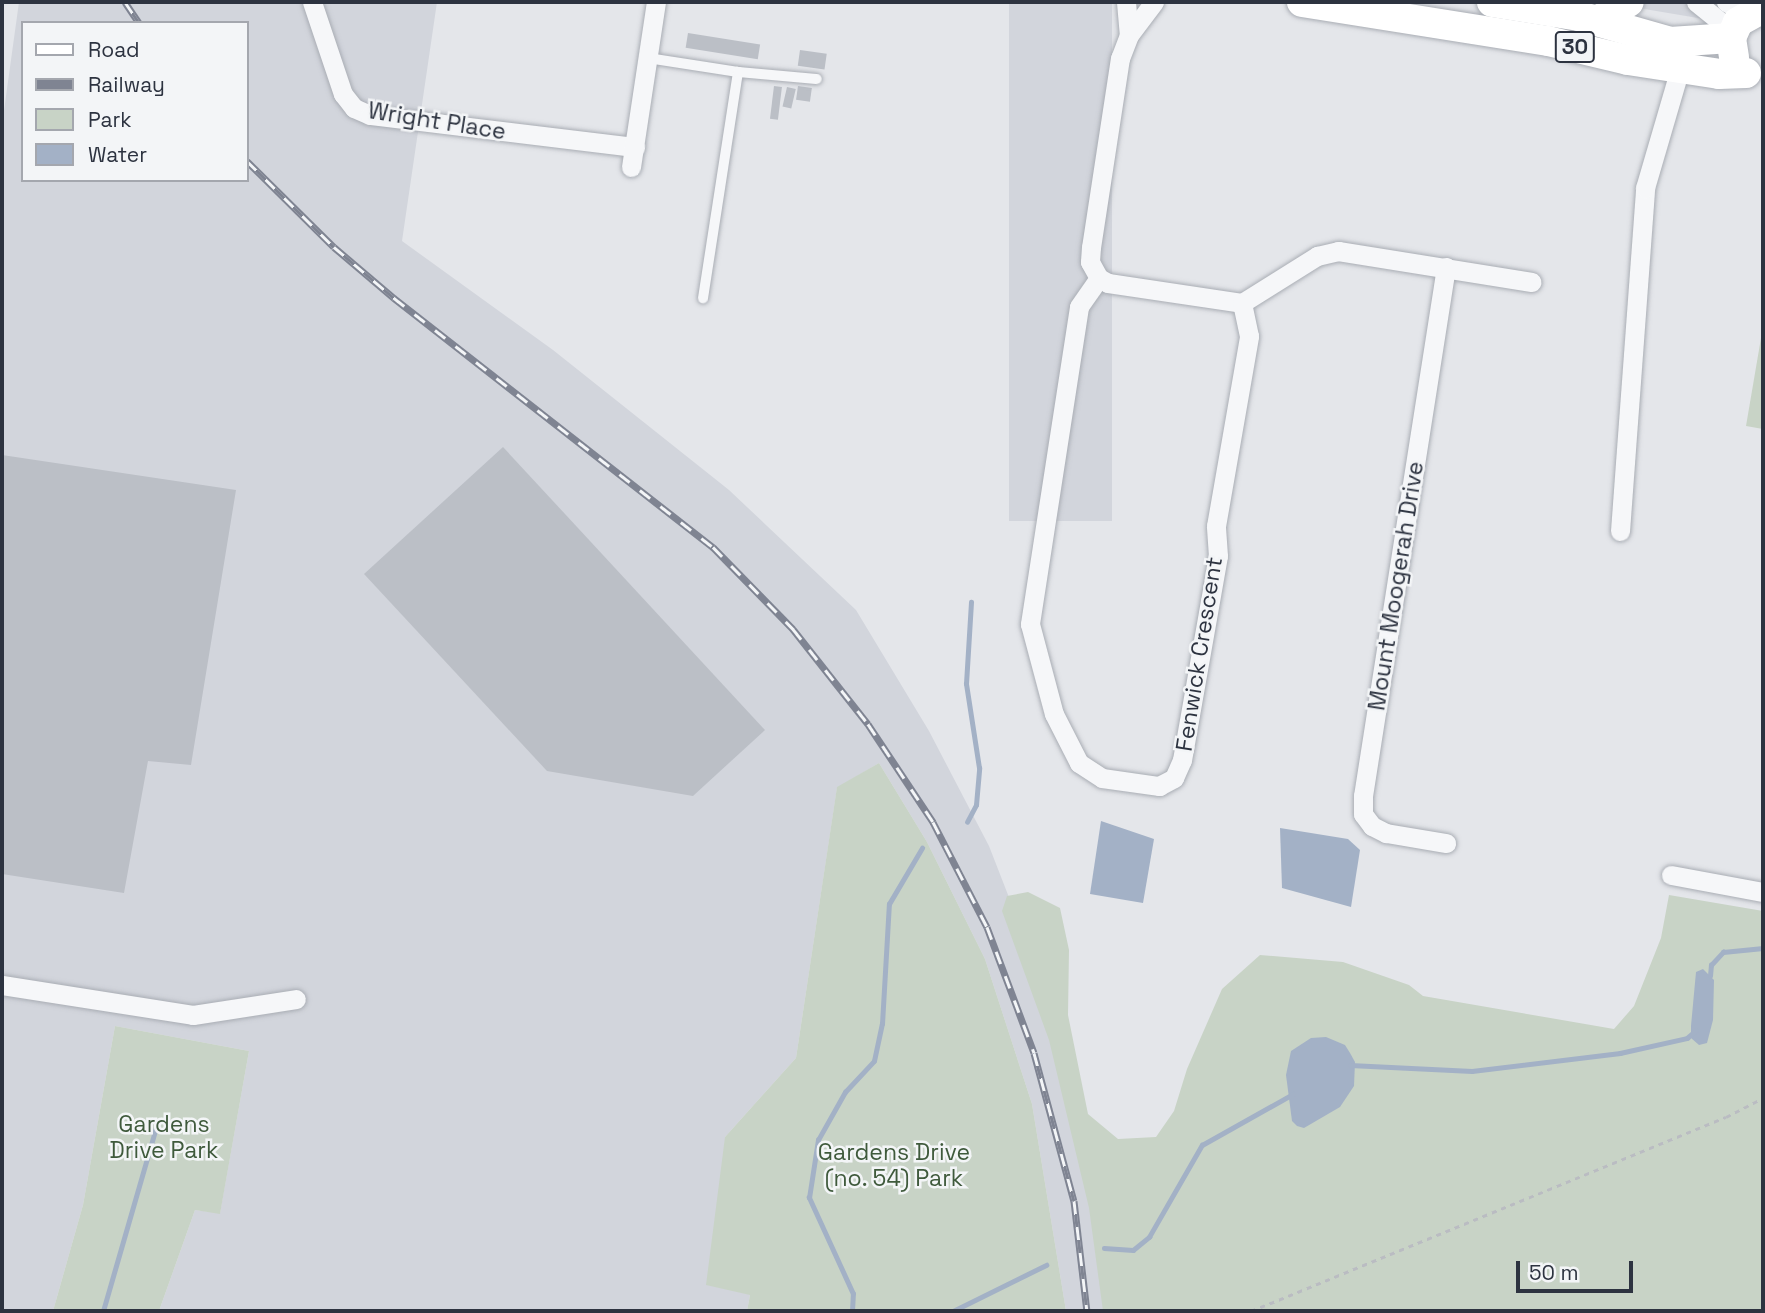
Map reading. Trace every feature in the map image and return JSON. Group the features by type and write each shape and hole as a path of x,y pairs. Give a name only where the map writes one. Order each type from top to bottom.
{"main road":[{"name":"30","path":"1302,2 1523,36 1680,68 1755,76"},
{"name":"30","path":"1492,2 1597,21 1670,42 1740,19 1734,58 1755,76"},
{"path":"1597,21 1629,2"}],"street":[{"name":"Wright Place","path":"312,2 342,94 370,115 635,147"},
{"path":"631,167 656,2"},
{"path":"1126,2 1129,35"},
{"path":"1154,2 1129,35 1120,58 1091,247 1090,262 1099,278 1108,283 1242,303 1330,251 1532,282"},
{"path":"1696,2 1740,19"},
{"path":"1620,531 1645,188 1680,68"},
{"name":"Mount Moogerah Drive","path":"1446,267 1363,796 1363,814 1372,826 1386,833 1446,843"},
{"name":"Fenwick Crescent","path":"1099,278 1079,307 1030,624 1051,705 1079,763 1094,775 1114,780 1159,786 1174,778 1182,760 1218,556 1216,526 1249,336 1242,303"},
{"path":"1671,875 1763,892"},
{"path":"2,985 192,1015 296,999"}],"lane":[{"path":"648,58 738,72 817,79"},
{"path":"704,298 738,72"}],"path":[{"path":"1251,1311 1726,1118 1763,1098"}],"shaded area":[{"path":"19,2 437,2 402,241 553,350 729,490 856,610 929,731 989,846 1035,964 1119,1311 1066,1311 1032,1104 985,959 927,842 879,763 837,788 796,1058 725,1137 750,1295 747,1311 159,1311 195,1210 220,1213 249,1051 115,1026 83,1205 53,1311 2,1311 2,125"},
{"path":"1009,2 1112,2 1112,521 1009,521"},
{"path":"1603,2 1763,2 1763,29"}],"green space":[{"path":"1761,338 1763,339 1763,429 1746,426"},
{"name":"Gardens Drive (no. 54) Park","path":"879,763 927,842 985,959 1032,1104 1066,1311 747,1311 750,1295 706,1285 725,1137 796,1058 837,787"},
{"path":"1028,892 1060,908 1069,950 1068,1015 1088,1114 1118,1139 1156,1137 1174,1111 1187,1069 1222,989 1260,955 1343,962 1409,985 1423,996 1614,1029 1634,1006 1661,938 1669,895 1763,911 1763,1311 1103,1311 1089,1208 1049,1040 1002,911 1007,896"},
{"name":"Gardens Drive Park","path":"115,1026 249,1051 220,1214 195,1210 159,1311 53,1311 83,1205"}],"water":[{"path":"1101,821 1154,839 1143,903 1090,894"},
{"path":"1280,828 1348,839 1360,850 1351,907 1282,888"},
{"path":"1703,969 1714,980 1713,1020 1707,1043 1699,1045 1691,1038 1691,1026 1696,972"},
{"path":"1326,1037 1345,1045 1350,1053 1355,1062 1354,1086 1340,1107 1304,1128 1292,1121 1286,1075 1291,1051 1311,1038"}],"building":[{"path":"688,33 760,44 758,59 686,48"},
{"path":"800,50 827,54 825,70 798,66"},
{"path":"774,86 782,87 778,120 770,119"},
{"path":"798,86 812,88 810,102 796,100"},
{"path":"787,87 796,89 791,109 783,106"},
{"path":"503,447 765,730 693,796 547,771 364,574"},
{"path":"2,455 236,490 191,765 148,761 124,893 2,874"}],"waterway":[{"path":"967,822 976,805 979,768 966,684 971,602"},
{"path":"852,1311 853,1294 809,1198 818,1140 845,1092 874,1061 882,1024 889,904 922,848"},
{"path":"1710,976 1711,965 1723,952 1763,948"},
{"path":"1350,1065 1472,1071 1620,1053 1687,1038 1695,1031"},
{"path":"1104,1248 1133,1250 1149,1237 1202,1145 1293,1094"},
{"path":"103,1311 156,1127"},
{"path":"953,1311 1046,1265"}],"railway":[{"path":"125,2 138,21"},
{"path":"248,162 334,247 394,298 713,547 793,629 868,724 933,822 987,927 1034,1053 1074,1201 1087,1311"}]}
